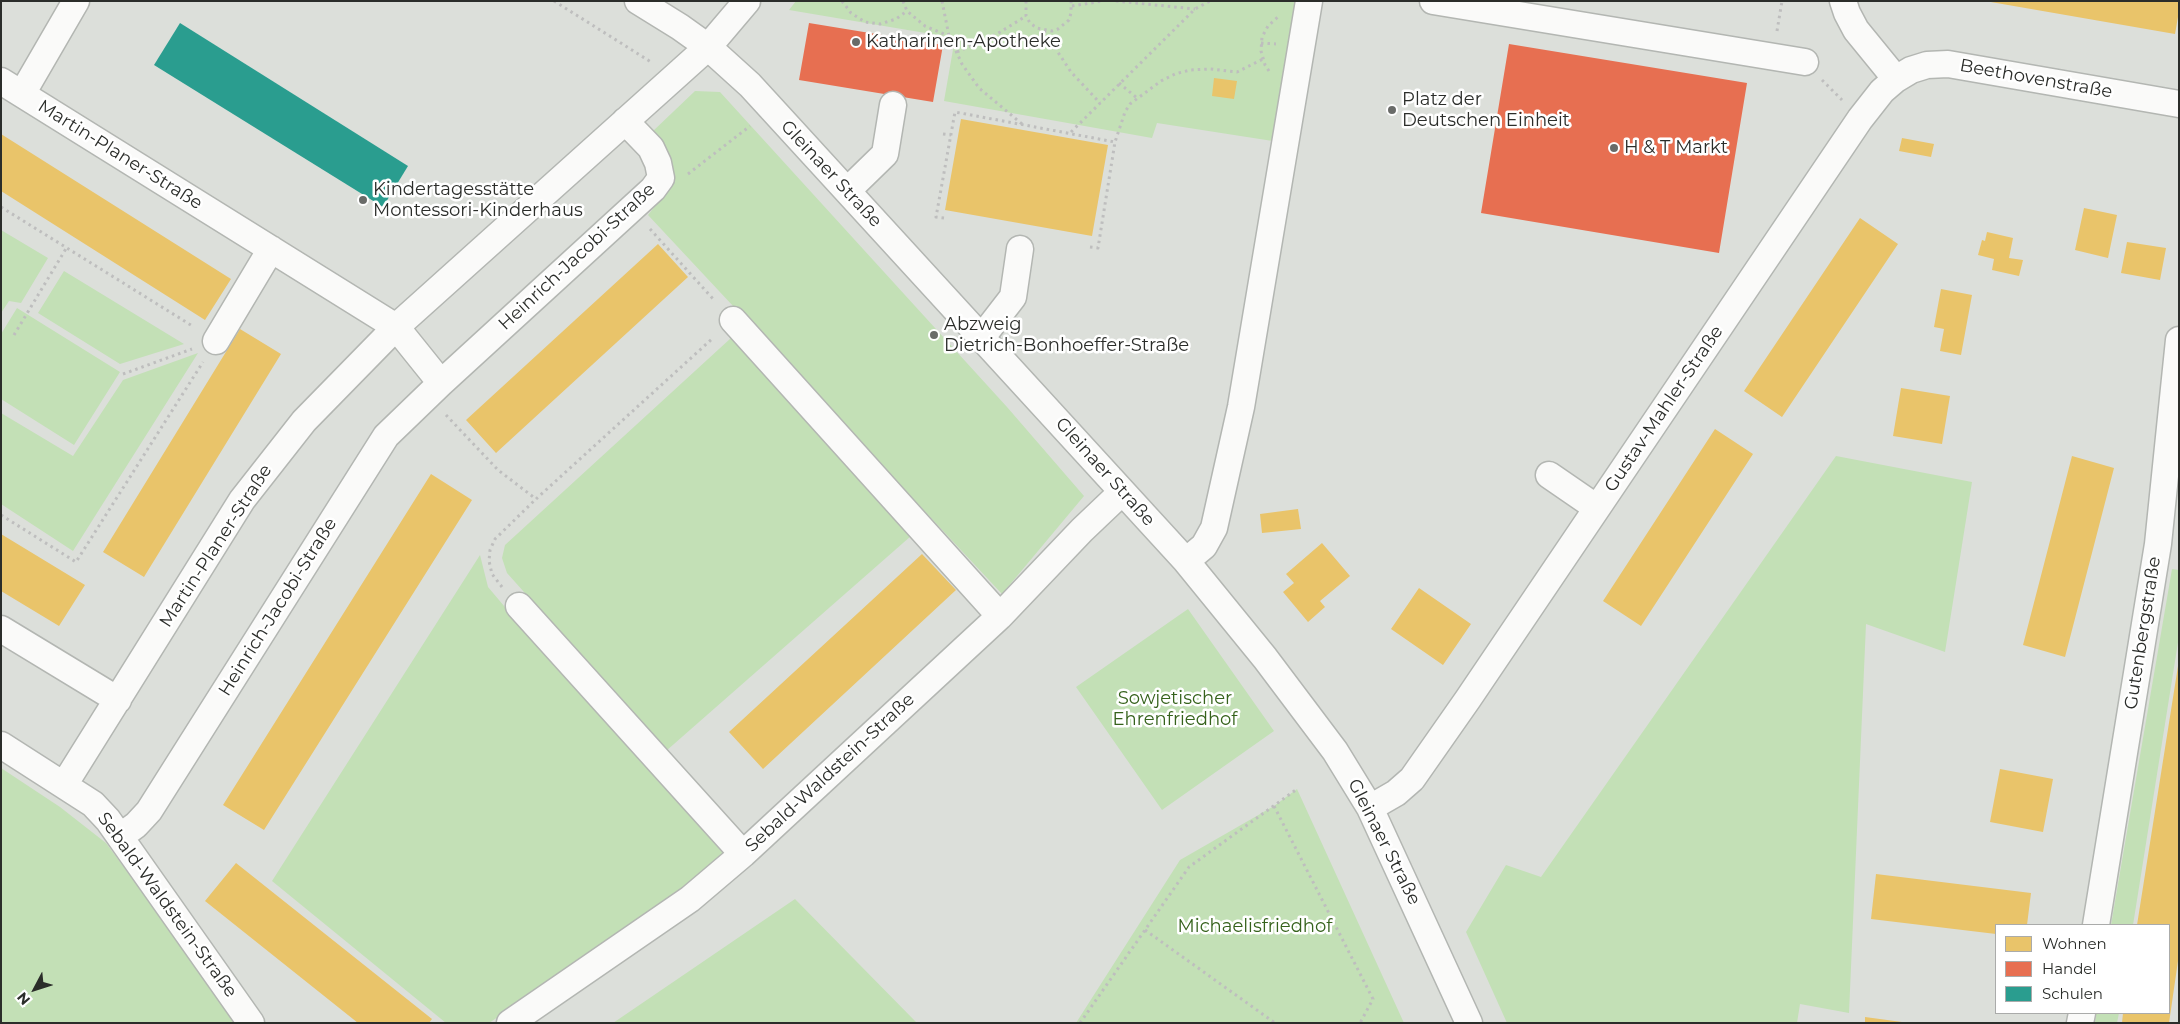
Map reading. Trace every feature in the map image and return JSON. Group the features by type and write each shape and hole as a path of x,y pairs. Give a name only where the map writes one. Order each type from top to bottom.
{"street":[{"name":"Martin-Planer-Straße","path":"76,1 11,87 396,327"},
{"name":"Gleinaer Straße","path":"638,1 708,47 736,72 982,337 1186,562 1303,706 1340,758 1370,808 1469,1023"},
{"name":"Martin-Planer-Straße","path":"64,785 242,500 272,459 304,421 396,327 708,47 747,1"},
{"path":"1186,562 1204,546 1214,528 1241,407 1309,1"},
{"path":"1433,1 1805,62"},
{"path":"1843,1 1856,30 1896,79"},
{"name":"Beethovenstraße","path":"1896,79 1911,70 1927,65 1948,64 2179,104"},
{"name":"Gustav-Mahler-Straße","path":"1370,808 1396,793 1412,779 1860,119 1882,92 1896,79"},
{"path":"847,191 885,154 893,105"},
{"name":"Heinrich-Jacobi-Straße","path":"121,836 136,825 149,811 386,436 434,389 653,189 661,178 658,163 650,148 625,121"},
{"path":"216,341 271,249"},
{"path":"982,337 1012,297 1020,249"},
{"path":"733,320 1000,616"},
{"path":"396,327 434,389"},
{"name":"Gutenbergstraße","path":"2096,924 2168,545 2179,340"},
{"path":"1549,475 1597,508"},
{"name":"Sebald-Waldstein-Straße","path":"510,1023 690,899 743,854 1000,616 1082,530 1122,492"},
{"path":"519,606 743,854"},
{"path":"1,628 118,700"},
{"name":"Sebald-Waldstein-Straße","path":"1,745 92,804 121,836 251,1023"}],"path":[{"path":"554,1 654,64 652,69"},
{"path":"842,1 851,13 866,22 880,24 896,19 907,11"},
{"path":"903,1 907,11 925,26 949,36"},
{"path":"942,1 949,36 962,64 979,88 1024,124"},
{"path":"1026,1 1026,16 1037,28 1044,31 1058,29 1064,25 1072,13 1071,1"},
{"path":"1072,6 1103,1"},
{"path":"1116,1 1195,9"},
{"path":"1071,133 1195,9 1210,1"},
{"path":"956,52 997,34 1026,16"},
{"path":"1044,31 1071,72 1100,103"},
{"path":"1090,247 1098,248 1115,142 1125,112 1137,98 1175,74 1190,70 1210,69 1236,72 1263,59"},
{"path":"1805,62 1860,119"},
{"path":"1119,83 1137,98"},
{"path":"661,178 685,176 772,109"},
{"path":"944,218 936,217 955,112 1115,142"},
{"path":"943,134 951,135"},
{"path":"1,207 216,341"},
{"path":"519,606 492,574 489,561 490,550 495,539 536,498 733,320 631,209"},
{"path":"14,335 67,248"},
{"path":"123,374 216,341"},
{"path":"1,515 76,562 216,341"},
{"path":"434,389 498,470 536,498"},
{"path":"1080,1023 1189,867 1297,789"},
{"path":"1274,806 1373,999 1360,1023"},
{"path":"1145,930 1275,1023"}],"green space":[{"path":"796,1 1302,1 1279,142 1157,123 1152,138 944,101 955,38 789,10"},
{"path":"695,91 720,92 1007,407 1084,496 1002,594 648,215 663,196 652,132"},
{"path":"1,230 48,258 21,303 9,301 1,313"},
{"path":"64,271 184,344 120,364 38,313"},
{"path":"17,308 120,372 74,445 1,399 1,334"},
{"path":"731,338 911,536 666,751 507,573 502,558 505,545"},
{"path":"198,353 73,551 1,504 1,413 73,456 123,380"},
{"path":"1836,456 1972,482 1945,652 1866,624 1849,1013 1800,1004 1797,1023 1507,1023 1466,932 1506,865 1541,877"},
{"path":"480,555 488,587 548,658 726,856 674,899 489,1023 446,1023 272,881"},
{"path":"2172,569 2179,570 2179,636 2133,924 2111,924"},
{"name":"Sowjetischer Ehrenfriedhof","path":"1188,609 1274,731 1162,810 1076,687"},
{"path":"1,768 60,807 106,843 169,928 234,1023 1,1023"},
{"name":"Michaelisfriedhof","path":"1297,789 1404,1023 1076,1023 1180,860 1274,806"},
{"path":"795,899 917,1023 613,1023"},
{"path":"2096,1014 2119,1014 2117,1023 2095,1023"}],"building: Wohnen":[{"path":"1985,1 2179,1 2179,11 2175,34"},
{"path":"1214,78 1237,81 1234,99 1212,96"},
{"path":"961,119 1108,145 1092,236 945,210"},
{"path":"1,134 231,279 205,320 1,191"},
{"path":"1902,138 1934,144 1931,157 1899,151"},
{"path":"2084,208 2117,215 2108,258 2075,250"},
{"path":"1860,218 1898,244 1782,417 1744,391"},
{"path":"1987,232 2013,238 2009,258 2023,260 2019,276 1992,270 1994,259 1978,255 1982,240 1985,241"},
{"path":"2127,242 2166,248 2160,280 2121,273"},
{"path":"658,244 688,277 496,453 466,420"},
{"path":"1941,289 1972,295 1961,355 1940,351 1944,329 1934,327"},
{"path":"240,329 281,354 144,577 103,552"},
{"path":"1901,388 1950,396 1942,444 1893,436"},
{"path":"1715,429 1753,454 1641,626 1603,601"},
{"path":"2072,456 2114,468 2065,657 2023,645"},
{"path":"431,474 472,500 264,830 223,805"},
{"path":"1298,509 1301,529 1262,533 1260,514"},
{"path":"1,534 85,585 59,626 1,591"},
{"path":"1322,543 1350,576 1320,601 1325,607 1308,622 1283,592 1294,583 1286,574"},
{"path":"922,554 956,590 763,769 729,732"},
{"path":"1419,588 1471,624 1443,665 1391,629"},
{"path":"2178,666 2179,954 2169,1023 2122,1023 2123,1014 2170,1014 2170,924 2137,924"},
{"path":"2000,769 2053,779 2043,832 1990,822"},
{"path":"236,863 432,1019 429,1023 358,1023 205,901"},
{"path":"1876,874 2031,893 2027,924 1995,924 1995,934 1871,919"},
{"path":"1865,1017 1902,1022 1902,1023 1865,1023"}],"building: Handel":[{"path":"809,23 943,45 933,102 799,80"},
{"name":"H & T Markt","path":"1509,44 1747,83 1719,253 1481,213"}],"building: Schulen":[{"path":"180,23 408,166 383,207 154,65"}],"place":[{"name":"Katharinen-Apotheke","path":"856,42"},
{"name":"Platz der Deutschen Einheit","path":"1392,110"},
{"name":"H & T Markt","path":"1614,148"},
{"name":"Kindertagesstätte Montessori-Kinderhaus","path":"363,200"},
{"name":"Abzweig Dietrich-Bonhoeffer-Straße","path":"934,335"}]}
